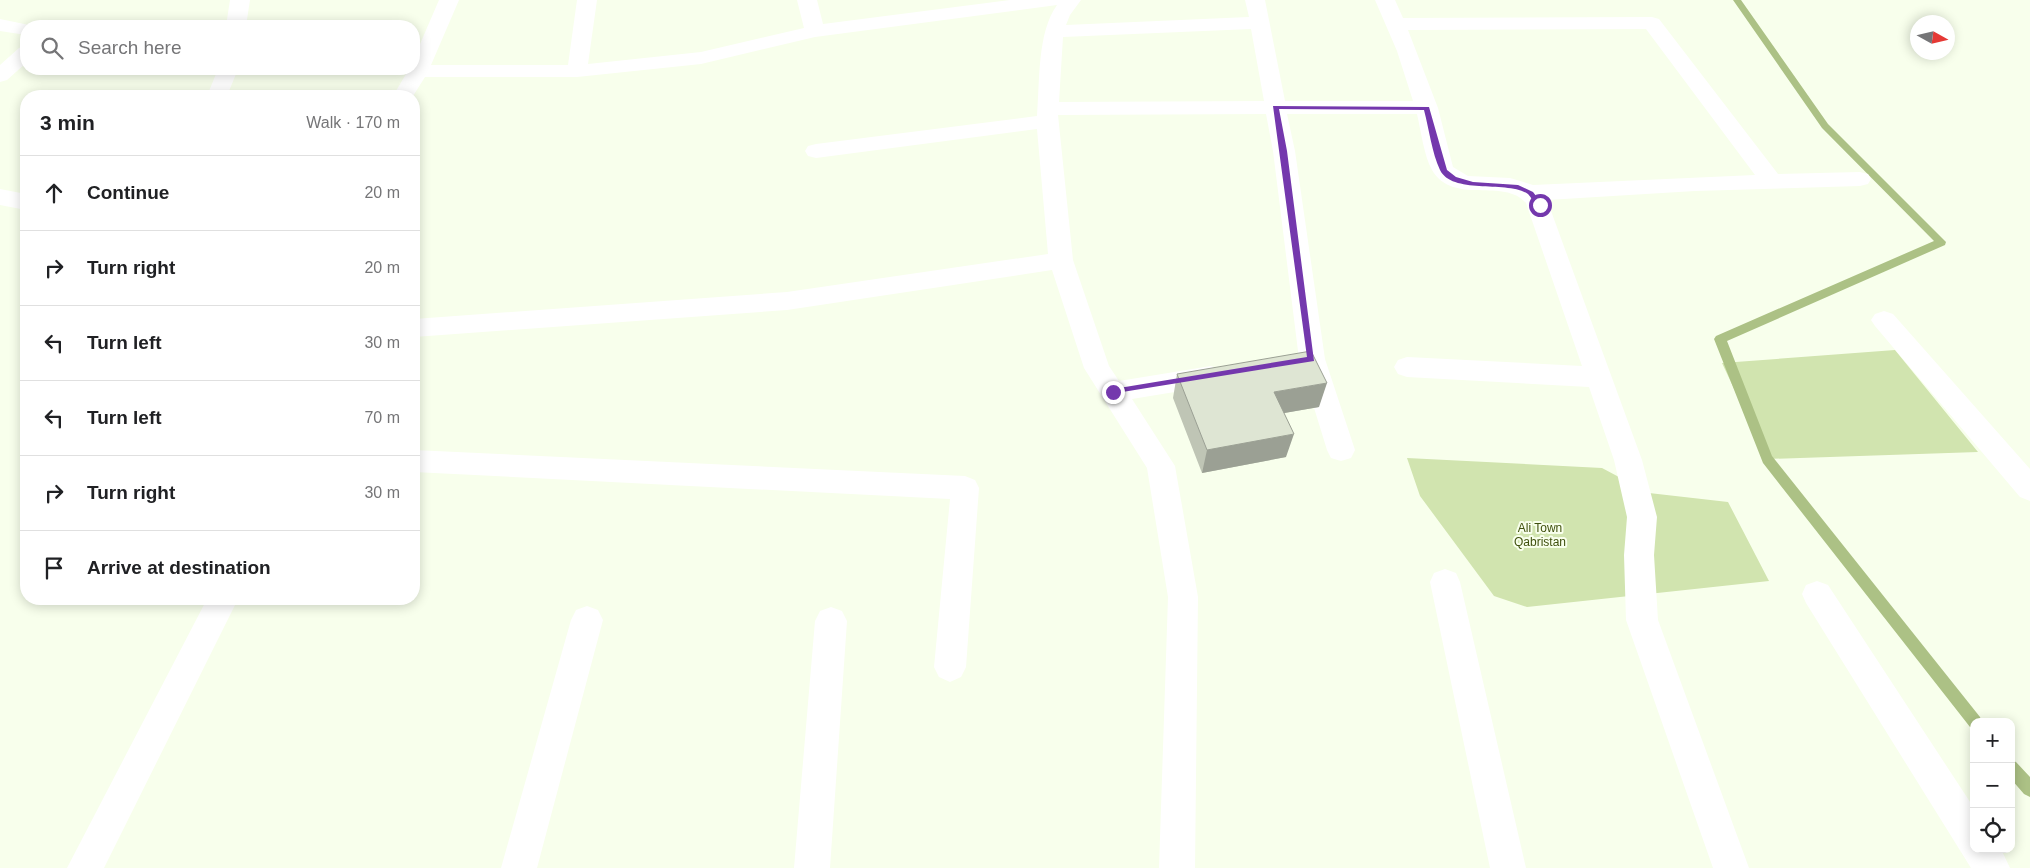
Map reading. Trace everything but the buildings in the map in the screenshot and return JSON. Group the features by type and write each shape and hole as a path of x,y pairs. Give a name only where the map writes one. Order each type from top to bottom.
{"street":[{"path":"237,20 240,0"},
{"path":"420,66 449,0"},
{"path":"577,72 588,0"},
{"path":"807,0 815,31"},
{"path":"420,71 577,72 701,58 815,31 951,6 1055,0"},
{"path":"1071,0 1060,15 1054,31 1047,115 1061,260 1097,368 1161,466 1183,598 1177,868"},
{"path":"1255,0 1284,151 1302,361 1341,450"},
{"path":"1385,0 1397,24 1427,108 1444,171 1453,179 1473,184 1516,187 1530,193 1695,184 1860,179"},
{"path":"1054,31 1258,23"},
{"path":"1397,24 1652,23 1773,183"},
{"path":"0,25 20,28"},
{"path":"0,76 20,58"},
{"path":"220,90 226,75"},
{"path":"407,90 416,75"},
{"path":"816,151 1047,115 1275,107 1427,108"},
{"path":"1530,193 1540,205 1628,460 1642,517 1639,555 1642,620 1731,868"},
{"path":"0,197 20,201"},
{"path":"420,328 786,302 1061,260"},
{"path":"1884,320 2030,489"},
{"path":"1408,368 1598,377"},
{"path":"1113,392 1236,372"},
{"path":"420,462 965,488 950,668"},
{"path":"1445,582 1508,868"},
{"path":"1817,594 1970,834"},
{"path":"85,868 220,605"},
{"path":"519,868 586,620"},
{"path":"812,868 831,621"},
{"path":"1983,853 1992,868"}],"green space":[{"path":"1895,350 1978,452 1767,459 1722,363"},
{"name":"Ali Town Qabristan","path":"1407,458 1602,468 1649,493 1728,502 1769,581 1527,607 1494,596 1420,496"}],"waterway":[{"path":"1737,0 1825,126 1941,242 1720,339 1767,459 1972,718"},
{"path":"2015,772 2030,789"}],"route":[{"path":"1113,392 1312,359 1284,151 1275,107 1427,108 1444,171 1453,179 1473,184 1516,187 1530,193 1540,205"}]}
